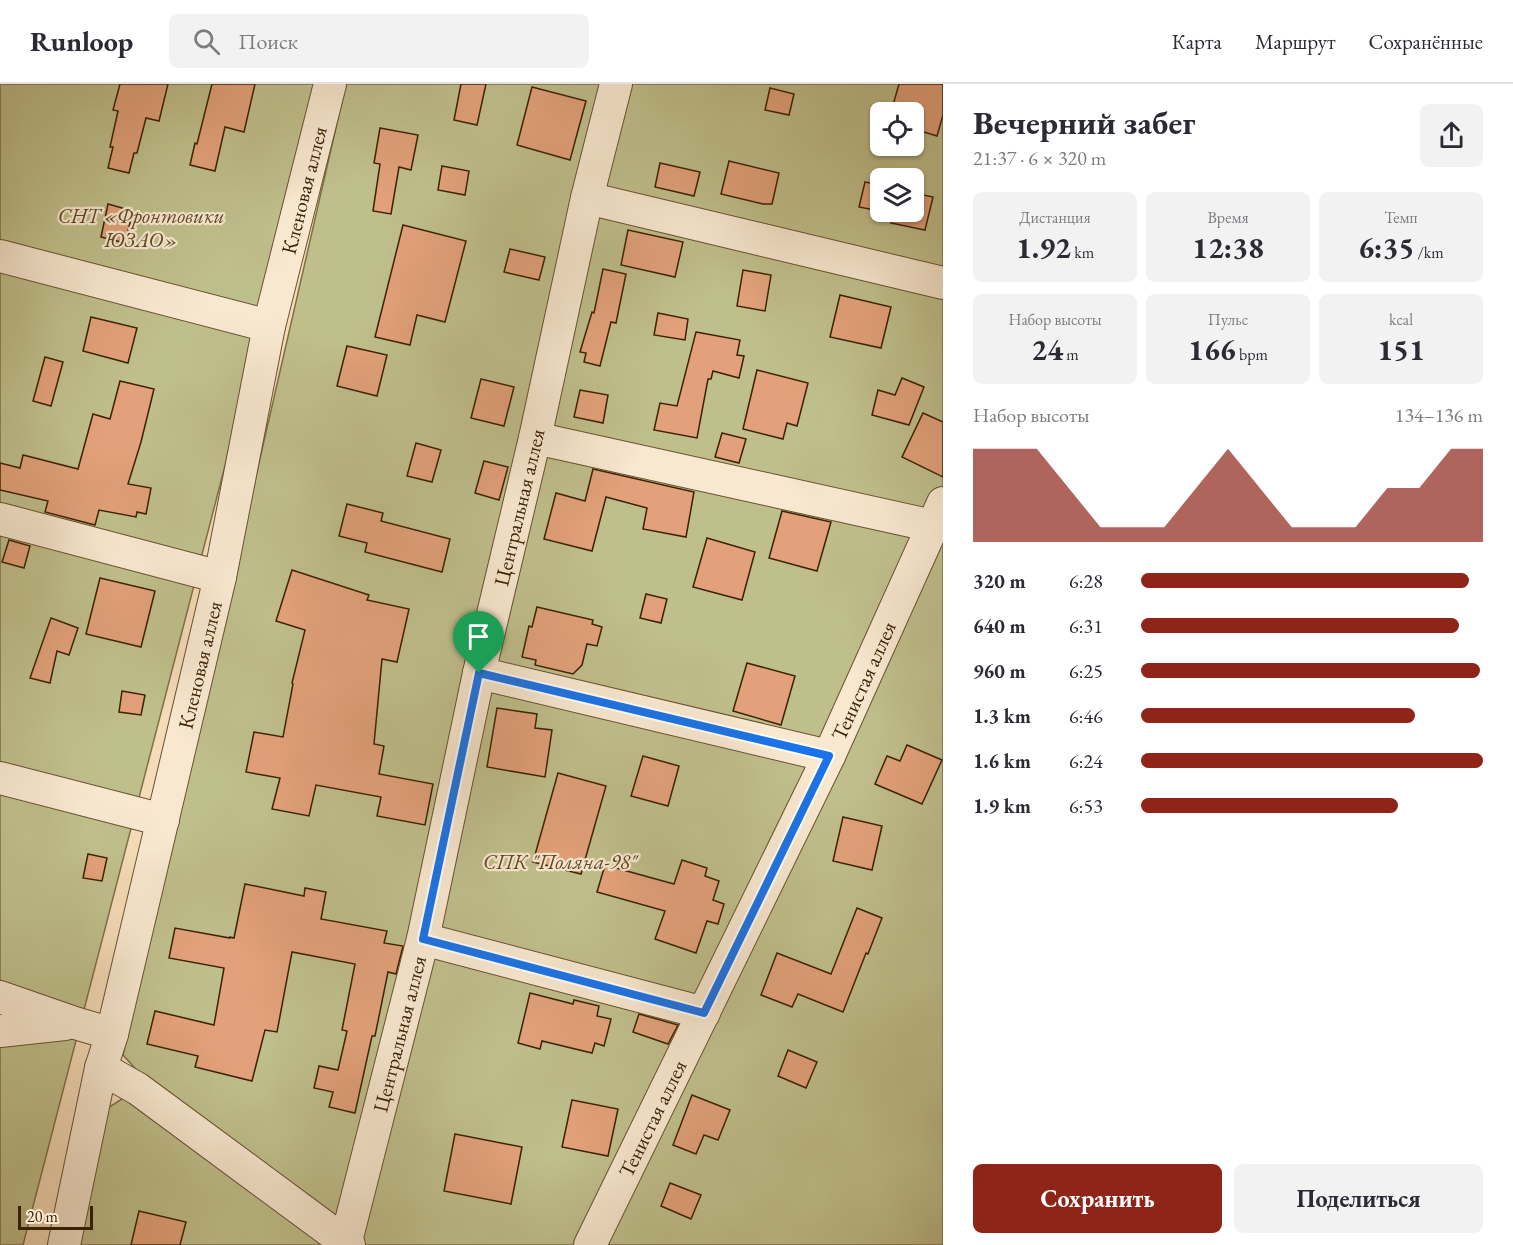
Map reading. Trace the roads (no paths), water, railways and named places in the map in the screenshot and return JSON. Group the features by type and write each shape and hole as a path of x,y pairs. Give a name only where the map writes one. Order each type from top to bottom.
{"street":[{"name":"Кленовая аллея","path":"64,1245 102,1068 220,577 270,326 330,84"},
{"name":"Центральная аллея","path":"346,1244 423,939 479,673 535,438 587,198 616,84"},
{"path":"587,198 943,283"},
{"path":"0,256 270,326"},
{"path":"535,438 938,514"},
{"name":"Тенистая аллея","path":"590,1245 829,756 938,514"},
{"path":"0,519 220,577"},
{"path":"479,673 829,756"},
{"path":"0,778 163,820"},
{"path":"423,939 704,1013"},
{"path":"0,997 112,1034"},
{"path":"0,1030 75,1023"},
{"path":"102,1068 138,1089 346,1244"}],"park label":[{"name":"СНТ «Фронтовики ЮЗАО»","path":"141,227"},
{"name":"СПК \"Поляна-98\"","path":"560,861"}]}
